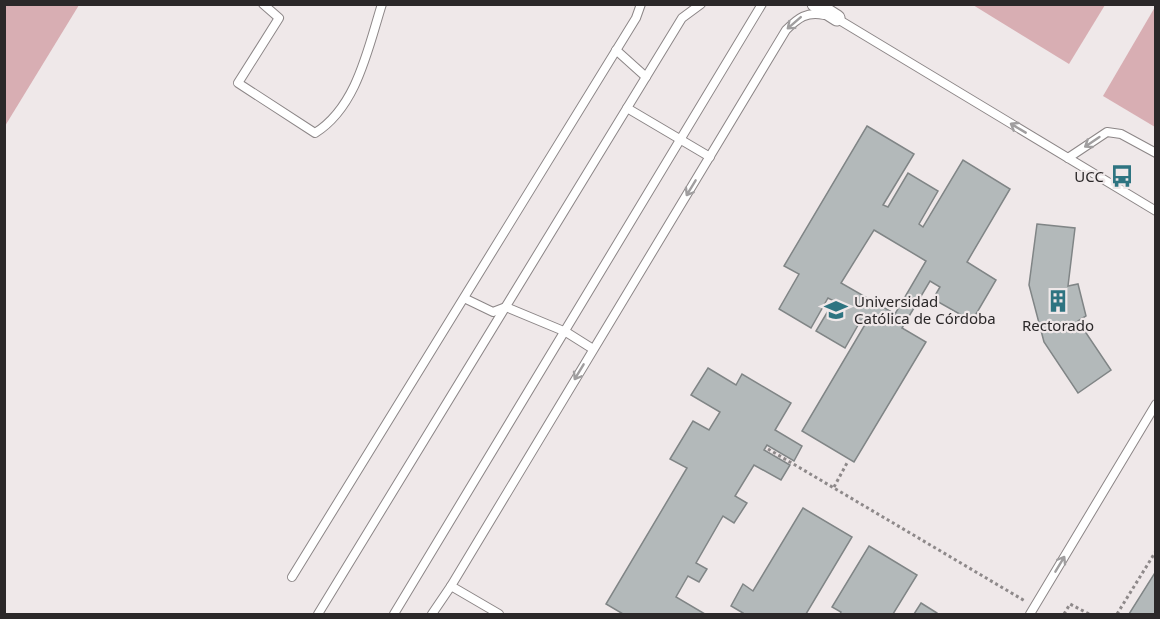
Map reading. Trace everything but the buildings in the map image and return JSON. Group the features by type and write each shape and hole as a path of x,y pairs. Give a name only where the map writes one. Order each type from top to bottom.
{"street":[{"path":"815,4 837,18"}],"lane":[{"path":"263,4 279,18 238,83 315,133 330,124 360,74 382,4"},
{"path":"292,577 466,298 616,50 641,4"},
{"path":"318,615 506,308 543,241 682,18 701,4"},
{"path":"394,615 762,4"},
{"path":"432,615 786,30 799,17 814,13 837,18 1155,210"},
{"path":"616,50 646,77"},
{"path":"627,108 710,157"},
{"path":"1068,158 1107,132 1121,134 1155,153"},
{"path":"466,298 493,312 506,308 566,332 593,349"},
{"path":"1030,615 1155,404"},
{"path":"451,586 499,615"}],"path":[{"path":"768,449 1035,606"},
{"path":"834,486 847,463"},
{"path":"1117,615 1155,551"},
{"path":"1064,615 1070,604 1089,615"}],"shaded area":[{"path":"4,5 79,5 5,126"},
{"path":"973,5 1105,5 1069,64"},
{"path":"1155,7 1155,127 1103,96"}],"place":[{"name":"UCC","path":"1122,176"},
{"name":"Rectorado","path":"1058,301"},
{"name":"Universidad Católica de Córdoba","path":"836,310"}]}
